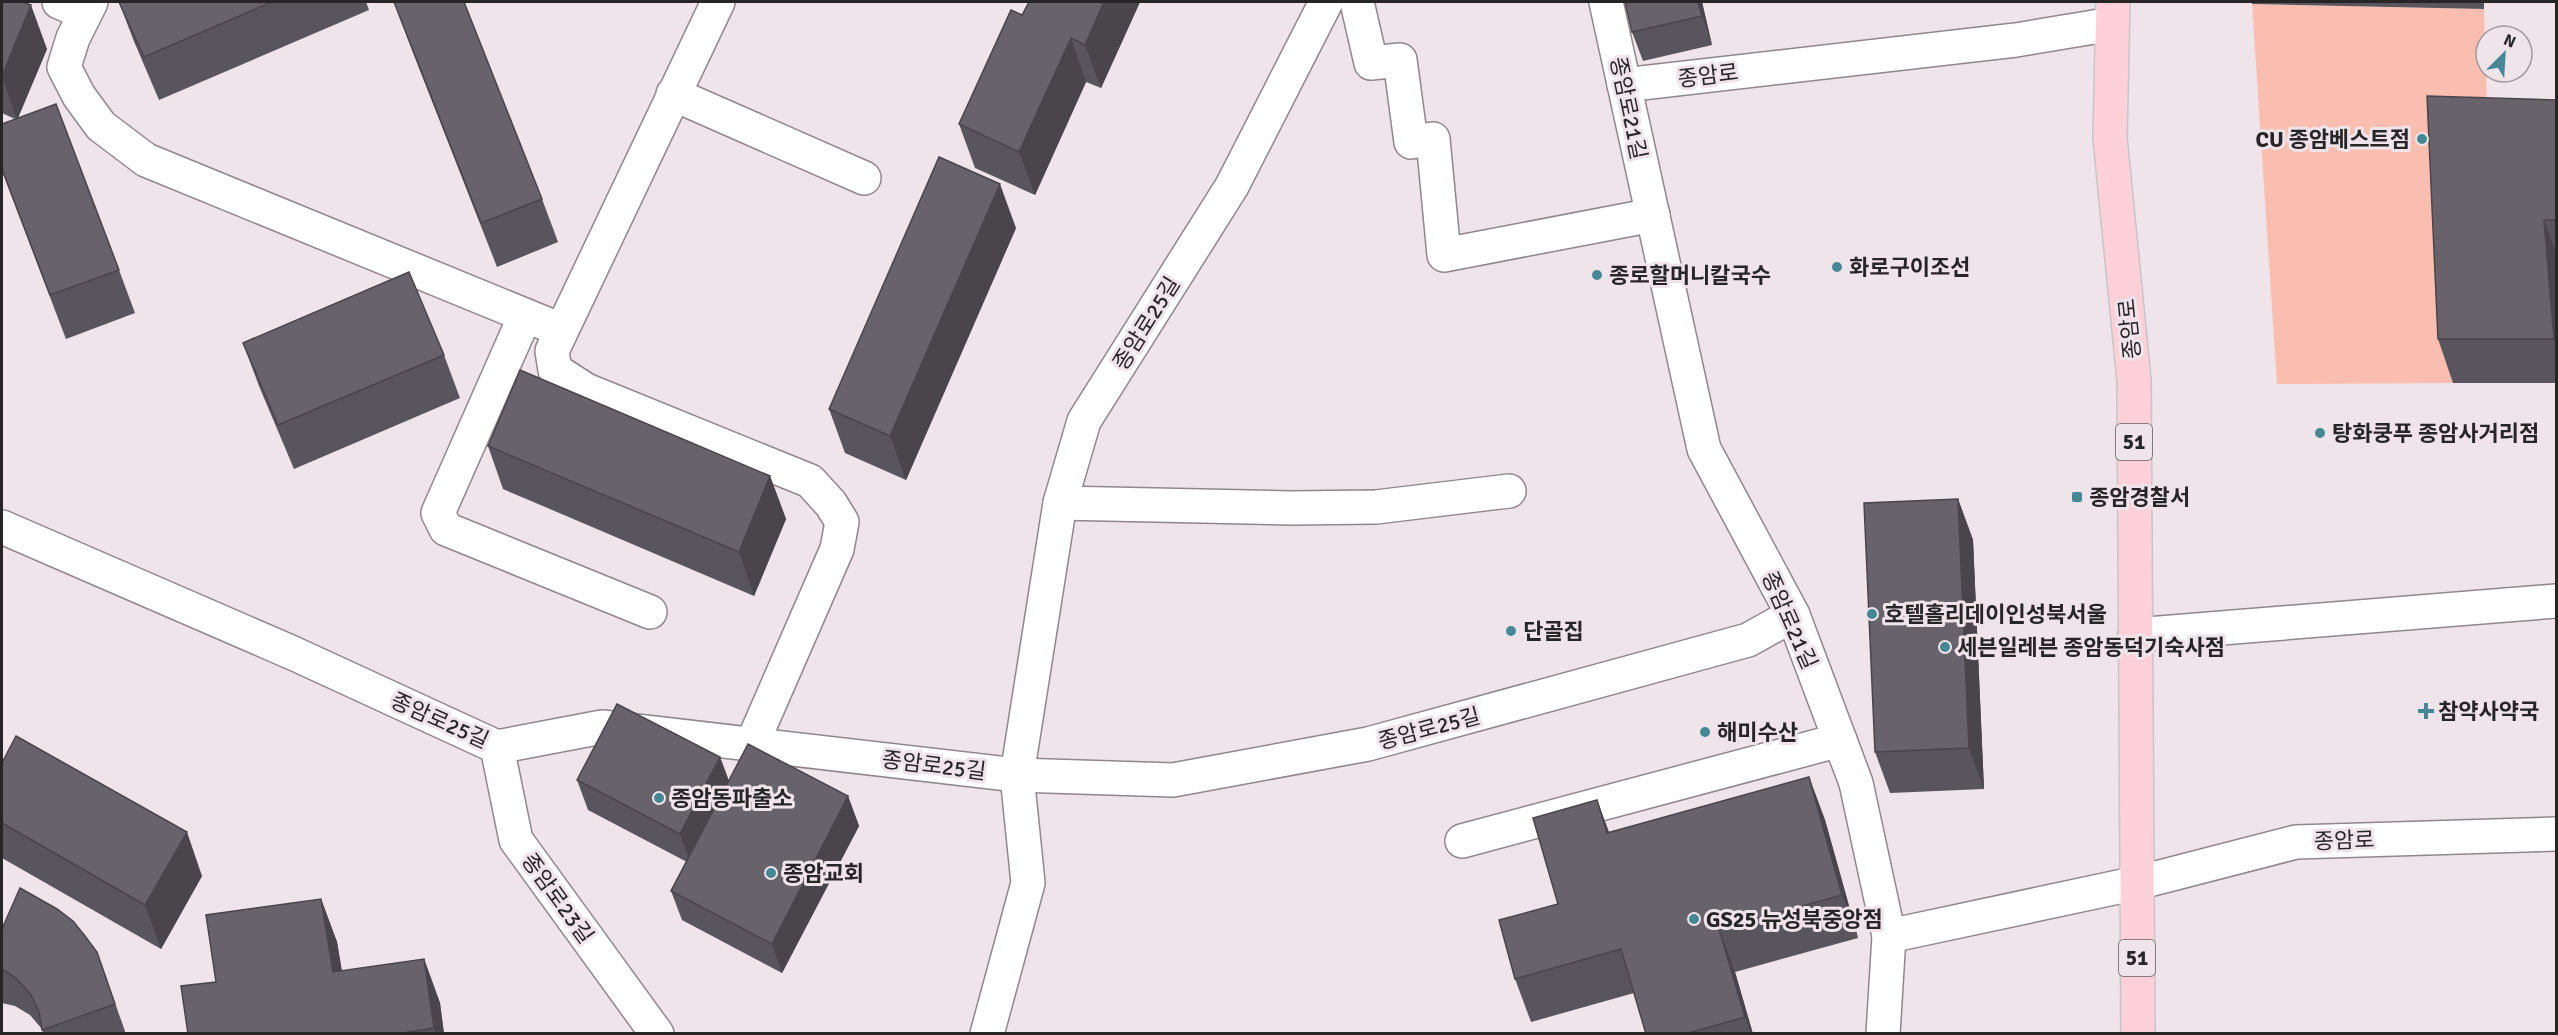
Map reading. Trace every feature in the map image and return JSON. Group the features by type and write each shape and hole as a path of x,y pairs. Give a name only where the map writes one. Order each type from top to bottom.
{"main road":[{"name":"종암로","path":"2113,13 2110,138 2134,380 2138,1034"}],"street":[{"path":"717,2 552,351 555,370 586,390 810,481 831,504 842,522 837,549 752,744"},
{"name":"종암로25길","path":"1017,775 1060,503 1084,421 1232,186 1326,2"},
{"path":"1357,2 1371,63 1400,60 1411,142 1433,140 1444,255 1653,215"},
{"name":"종암로21길","path":"1606,2 1704,449 1793,615 1856,783 1889,936 1883,1034"},
{"path":"78,5 73,38 64,67 79,96 101,126 146,160 561,330"},
{"name":"종암로","path":"1624,85 2016,40 2113,13"},
{"path":"673,94 864,178"},
{"path":"525,316 438,513 446,529 650,612"},
{"path":"1060,503 1292,508 1376,507 1509,491"},
{"name":"종암로25길","path":"2,527 295,654 497,747 602,727 1017,775 1173,780 1368,744 1748,640 1793,615"},
{"path":"2135,635 2556,601"},
{"path":"1462,841 1840,740"},
{"name":"종암로23길","path":"497,747 516,840 657,1034"},
{"path":"987,1034 1028,883 1017,775"},
{"name":"종암로","path":"1889,936 2137,883 2296,842 2556,834"}],"shaded area":[{"path":"2252,4 2484,9 2484,24 2474,24 2474,84 2486,84 2488,142 2443,141 2453,383 2277,384"}],"building":[{"path":"2,2 23,2 31,5 2,76"},
{"path":"119,2 272,2 144,57"},
{"path":"394,2 464,2 542,199 481,223"},
{"path":"1029,2 1104,2 1085,45 1071,38 1019,152 959,124 1011,10 1022,15"},
{"path":"1625,2 1698,2 1702,16 1632,32"},
{"path":"2427,96 2556,100 2556,220 2544,220 2554,339 2438,339"},
{"path":"56,104 119,270 50,295 2,169 2,124"},
{"path":"939,157 1000,184 890,436 829,409"},
{"path":"409,272 444,355 278,425 243,343"},
{"path":"520,370 770,476 739,552 488,446"},
{"path":"1958,499 1969,748 1875,752 1864,503"},
{"path":"617,704 720,757 680,834 577,780"},
{"path":"16,736 187,832 145,905 2,823 2,763"},
{"name":"종암교회","path":"748,744 848,796 772,944 671,891"},
{"path":"1809,777 1842,895 1719,929 1745,1017 1685,1034 1646,1034 1621,949 1515,979 1499,920 1558,904 1533,818 1597,800 1607,833"},
{"path":"20,888 73,921 97,952 115,1004 42,1030 39,1012 31,995 16,978 2,969 2,929"},
{"path":"321,899 333,972 424,959 434,1028 396,1034 188,1034 181,986 216,982 206,915"}],"place":[{"name":"CU 종암베스트점","path":"2422,139"},
{"name":"화로구이조선","path":"1837,267"},
{"name":"종로할머니칼국수","path":"1597,275"},
{"name":"탕화쿵푸 종암사거리점","path":"2320,433"},
{"name":"종암경찰서","path":"2077,497"},
{"name":"호텔홀리데이인성북서울","path":"1872,614"},
{"name":"단골집","path":"1511,631"},
{"name":"세븐일레븐 종암동덕기숙사점","path":"1945,647"},
{"name":"참약사약국","path":"2426,711"},
{"name":"해미수산","path":"1705,732"},
{"name":"종암동파출소","path":"659,798"},
{"name":"종암교회","path":"771,873"},
{"name":"GS25 뉴성북중앙점","path":"1694,919"}]}
